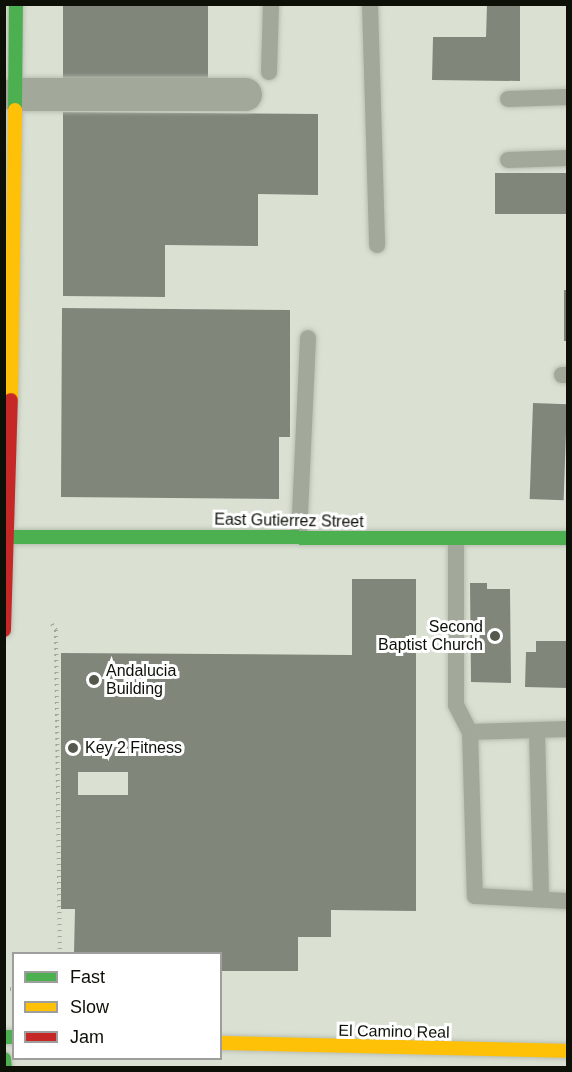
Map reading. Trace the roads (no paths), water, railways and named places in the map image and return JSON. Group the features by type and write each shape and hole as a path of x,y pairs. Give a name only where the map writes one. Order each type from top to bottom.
{"main road":[{"path":"4,630 15,4"},
{"name":"East Gutierrez Street","path":"7,537 567,538"},
{"name":"El Camino Real","path":"222,1043 567,1051"},
{"path":"4,1059 5,1068"}],"street":[{"path":"14,94 245,94"}],"lane":[{"path":"269,72 271,4"},
{"path":"370,4 377,245"},
{"path":"508,99 567,98"},
{"path":"508,160 567,158"},
{"path":"299,536 308,338"},
{"path":"456,539 456,705 470,732 475,896 567,901"},
{"path":"470,732 567,729"},
{"path":"537,730 541,899"}],"place":[{"name":"Second Baptist Church","path":"495,636"},
{"name":"Andalucia Building","path":"94,680"},
{"name":"Key 2 Fitness","path":"73,748"}]}
